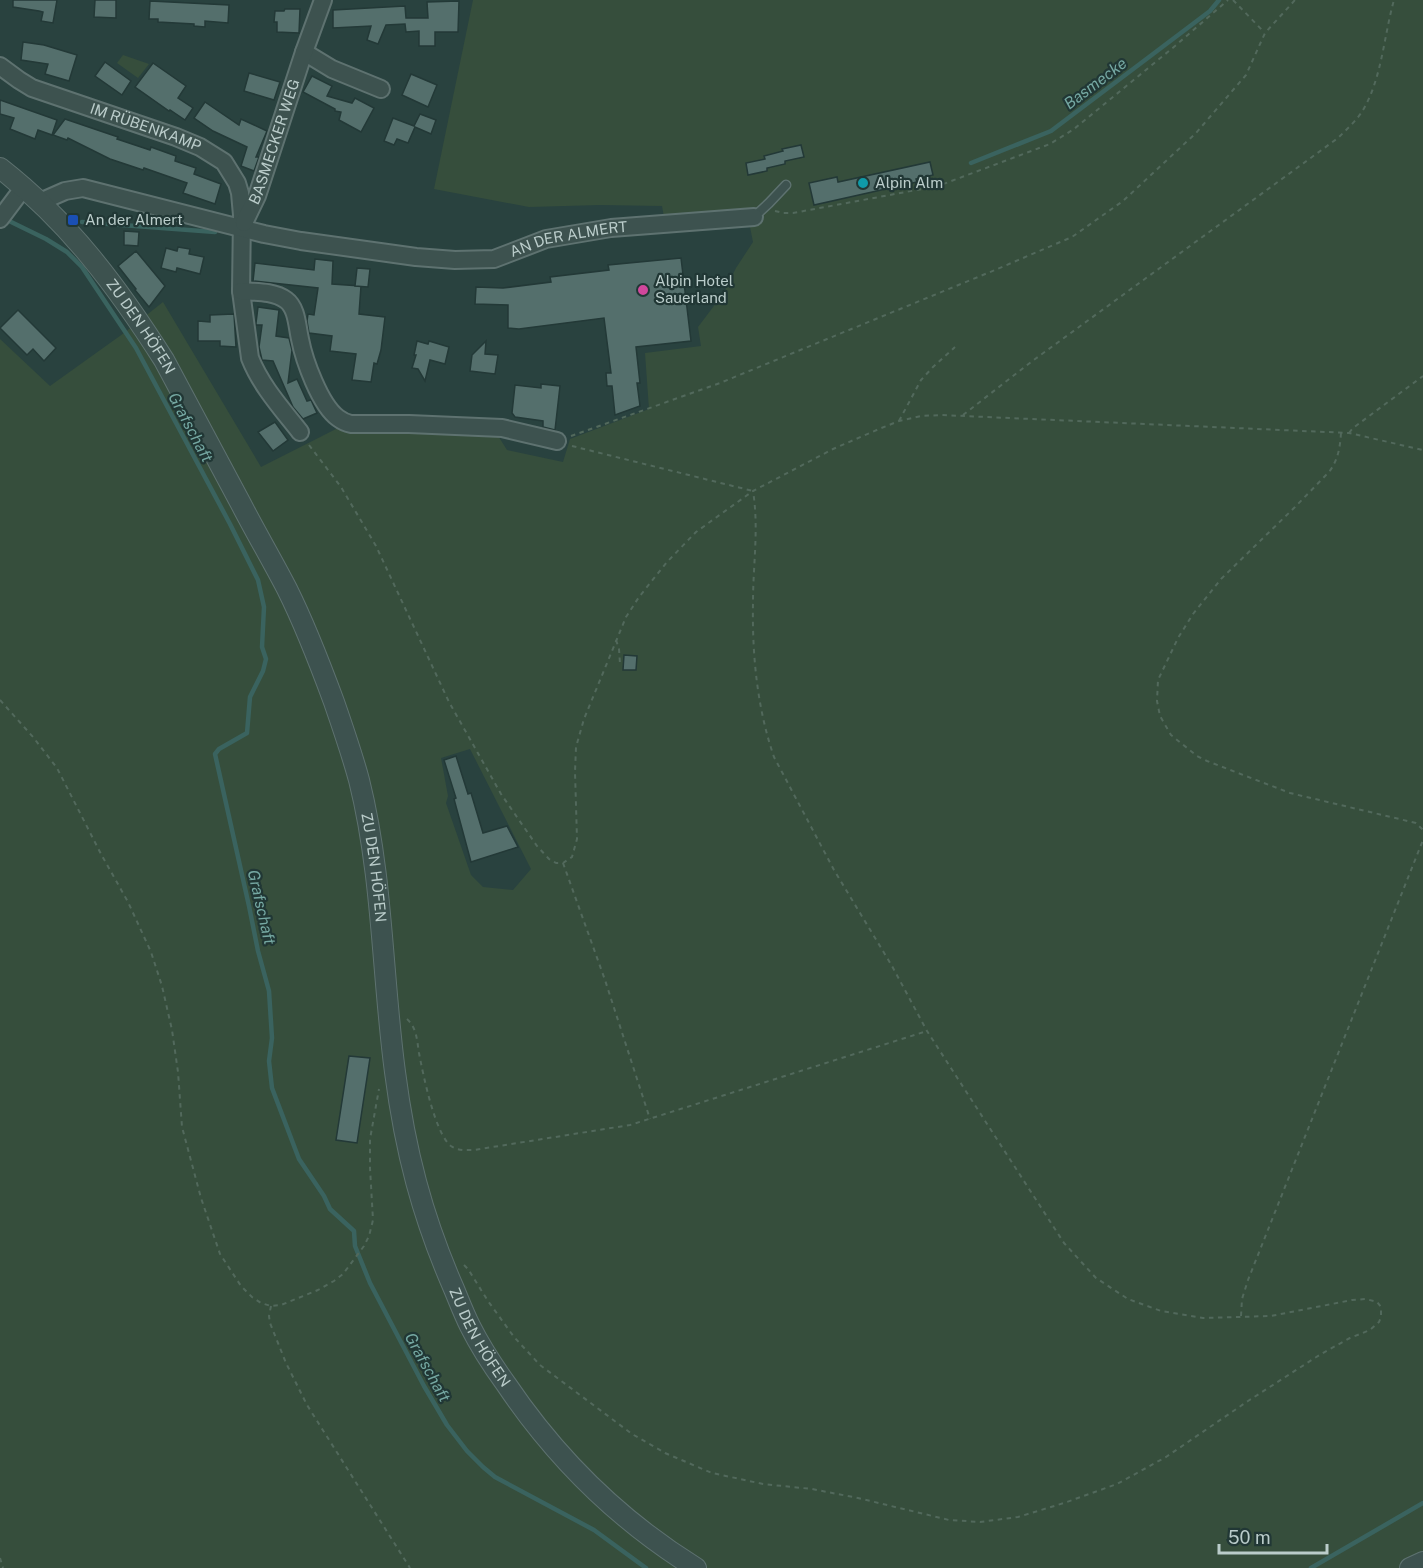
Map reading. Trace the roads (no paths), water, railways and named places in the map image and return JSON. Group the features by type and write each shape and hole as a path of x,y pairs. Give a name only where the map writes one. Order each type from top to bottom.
{"street":[{"name":"BASMECKER WEG","path":"241,230 257,196 323,0"},
{"path":"304,52 332,69 381,89"},
{"name":"IM RÜBENKAMP","path":"0,66 32,88 176,137 200,147 224,162 237,183 241,202 241,230"},
{"name":"ZU DEN HÖFEN","path":"0,168 24,187 65,226 110,280 164,360 288,591 320,665 344,730 359,781 370,838 379,902 394,1070 412,1171 442,1263 470,1326 522,1407 545,1437 595,1490 623,1515 668,1550 696,1568"},
{"path":"4,214 24,187"},
{"name":"AN DER ALMERT","path":"40,202 64,190 83,188 241,230 301,241 455,260 494,259 560,236 611,228 759,212"},
{"path":"241,230 240,291 247,349 254,369 300,432"},
{"path":"240,291 279,296 290,302 296,317 303,353 317,386 326,405 344,422 502,428 557,441"},
{"path":"1410,1568 1423,1562"}],"lane":[{"path":"759,212 786,184"}],"waterway":[{"name":"Basmecke","path":"971,163 1051,131 1210,11 1219,0"},
{"name":"Grafschaft","path":"5,219 67,252 82,267 136,348 258,580 264,607 262,647 266,659 263,671 250,697 247,733 219,749 215,754 258,951 269,991 272,1038 269,1061 272,1088 299,1159 330,1209 354,1231 355,1246 370,1283 424,1386 447,1425 467,1451 495,1477 594,1530 646,1568"},
{"name":"Basmecke","path":"82,222 215,232"},
{"path":"1311,1568 1423,1503"}],"place":[{"name":"Alpin Alm","path":"863,183"},
{"name":"An der Almert","path":"73,220"},
{"name":"Alpin Hotel Sauerland","path":"643,290"}]}
